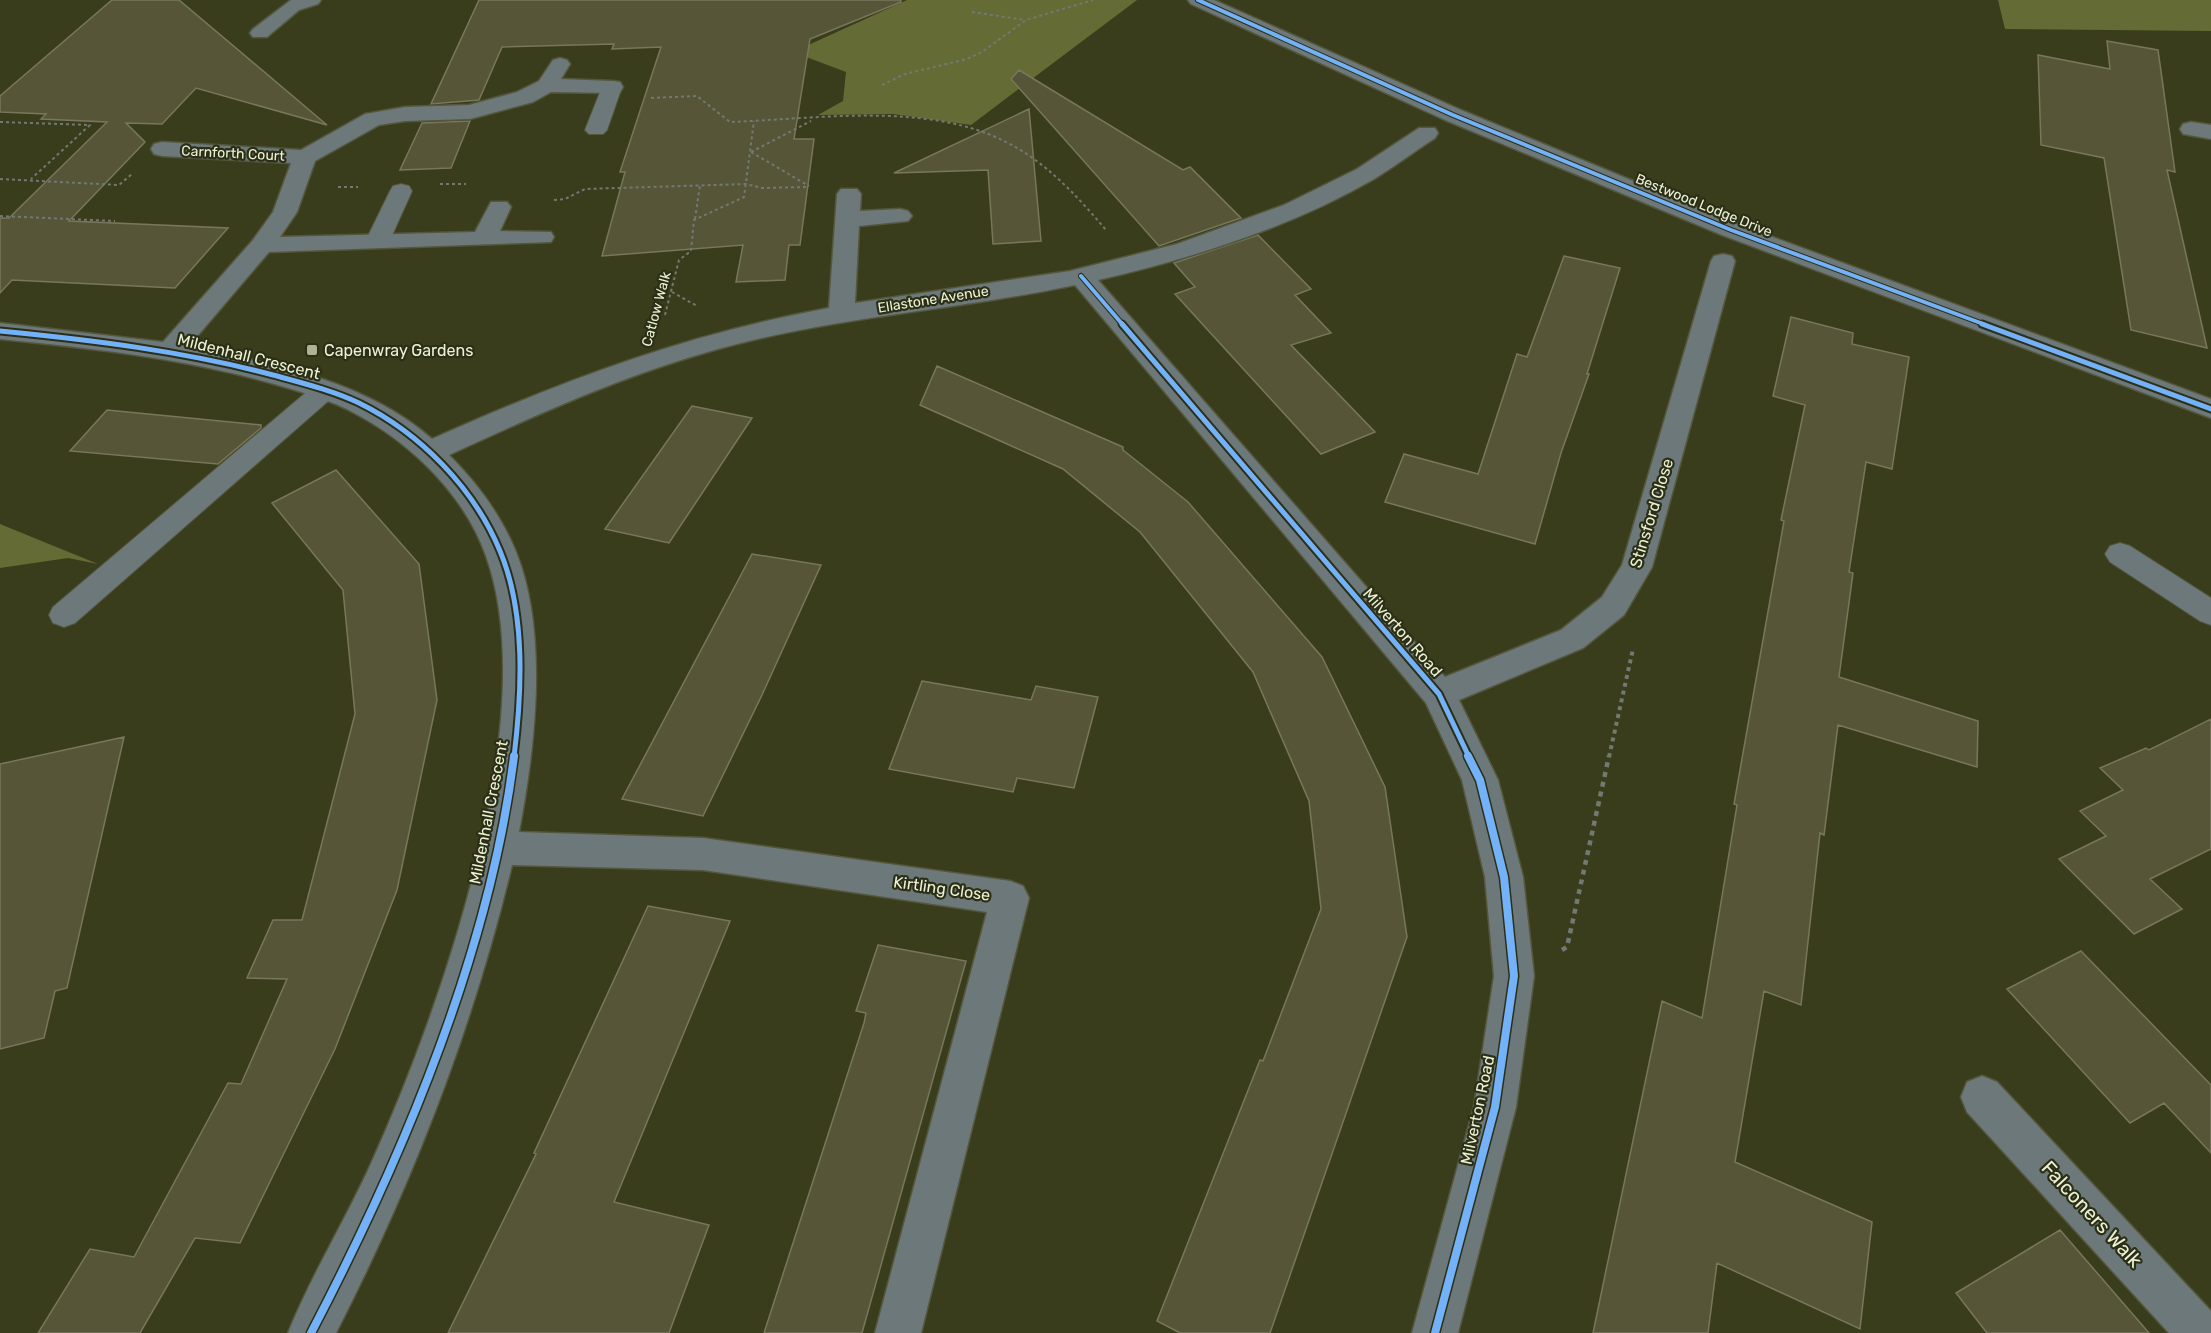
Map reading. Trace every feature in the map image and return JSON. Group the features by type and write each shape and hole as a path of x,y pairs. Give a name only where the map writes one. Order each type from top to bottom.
{"street":[{"path":"260,33 292,6 311,0"},
{"name":"Bestwood Lodge Drive","path":"1198,0 1453,115 1731,230 2211,409"},
{"path":"270,2 292,6"},
{"path":"548,85 560,64"},
{"path":"171,350 262,246 285,212 305,156 373,119 405,114 470,112 525,97 548,85 612,87"},
{"name":"Ellastone Avenue","path":"430,451 569,390 653,360 745,333 842,313 1081,276 1134,263 1221,236 1314,201 1358,179 1427,133"},
{"name":"Carnforth Court","path":"162,148 305,156"},
{"path":"842,313 849,194"},
{"path":"485,237 500,207"},
{"path":"848,219 900,216"},
{"path":"262,246 378,240 542,237"},
{"name":"Stinsford Close","path":"1439,694 1572,639 1613,606 1637,567 1723,261"},
{"name":"Milverton Road","path":"1081,276 1439,694 1480,780 1504,877 1514,976 1495,1107 1435,1333"},
{"name":"Mildenhall Crescent","path":"0,331 171,350 254,369 325,390 379,414 430,451 470,498 500,551 515,606 521,683 514,764 498,848 444,1036 402,1147 339,1281 311,1333"},
{"name":"Kirtling Close","path":"498,848 703,854 1010,898 898,1333"},
{"name":"Falconers Walk","path":"1982,1097 2200,1333"}],"lane":[{"path":"596,130 612,87"},
{"path":"378,240 401,191"},
{"path":"64,615 325,390"},
{"path":"2120,554 2211,613"}],"path":[{"path":"882,85 905,74 967,59 982,52 1026,20 1093,0"},
{"path":"972,12 1026,20"},
{"path":"612,87 640,86 638,99 697,96 729,122 895,117 947,124 991,134 1027,155 1054,176 1086,206 1134,263"},
{"path":"750,152 814,120"},
{"path":"0,122 90,125 31,179"},
{"path":"694,220 744,197 754,122"},
{"path":"750,152 809,187"},
{"path":"500,207 565,199 585,189 746,184 762,188 784,188"},
{"path":"0,216 116,221"},
{"path":"1514,976 1567,947 1638,626 1613,606"}],"green space":[{"path":"907,0 1137,0 971,125 893,114 818,115 843,101 846,72 793,52"},
{"path":"1998,0 2211,0 2211,31 2005,29"},
{"path":"0,524 98,564 68,558 0,568"}],"building":[{"path":"112,0 179,0 327,125 196,88 162,124 126,123 145,142 69,221 228,228 175,288 12,280 0,293 0,218 9,218 107,122 41,119 46,114 0,112 0,96"},
{"path":"479,0 901,0 901,2 810,39 794,139 814,139 800,245 789,245 785,280 736,282 743,245 602,256 625,172 620,172 661,47 612,49 614,44 502,47 479,100 431,104"},
{"path":"2107,41 2158,50 2175,172 2167,170 2207,348 2131,330 2104,158 2041,145 2038,55 2110,69"},
{"path":"1019,70 1183,170 1190,167 1241,218 1159,246 1011,79"},
{"path":"1029,109 1041,241 993,244 988,170 894,173"},
{"path":"470,121 451,168 400,170 422,123"},
{"path":"1258,235 1311,289 1295,295 1331,333 1291,345 1375,432 1321,454 1175,294 1195,287 1174,263"},
{"path":"1564,256 1620,268 1587,374 1589,374 1561,453 1535,544 1385,502 1404,454 1478,474 1517,354 1527,357"},
{"path":"1791,317 1853,333 1852,344 1909,357 1892,469 1866,462 1849,572 1853,573 1839,677 1978,721 1977,767 1838,725 1824,835 1820,833 1801,1005 1764,991 1735,1162 1872,1222 1860,1329 1717,1263 1708,1333 1593,1333 1662,1001 1702,1018 1737,805 1734,804 1784,521 1781,520 1805,405 1773,396"},
{"path":"937,366 1123,447 1123,450 1188,502 1322,657 1385,787 1407,937 1270,1333 1180,1333 1157,1321 1260,1060 1263,1061 1321,909 1309,801 1253,672 1140,532 1063,469 920,405"},
{"path":"692,406 752,418 669,543 605,529"},
{"path":"107,410 261,425 261,428 218,464 70,451"},
{"path":"336,470 419,564 437,700 397,890 335,1049 240,1243 195,1238 140,1333 38,1333 90,1249 134,1257 228,1083 241,1084 287,979 247,978 273,920 302,920 355,714 343,590 272,503"},
{"path":"752,554 821,565 762,695 703,816 622,799"},
{"path":"922,681 1031,700 1036,686 1098,697 1074,788 1017,778 1013,792 889,769"},
{"path":"2211,719 2211,849 2150,879 2182,909 2134,934 2059,859 2106,836 2080,811 2123,790 2100,768 2146,748 2149,750"},
{"path":"124,737 67,988 55,991 44,1038 0,1049 0,764"},
{"path":"648,906 730,921 614,1202 709,1225 669,1333 448,1333 536,1154 534,1153"},
{"path":"878,945 966,961 862,1333 764,1333 864,1023 866,1013 856,1011"},
{"path":"2081,951 2211,1085 2211,1153 2164,1103 2130,1123 2007,989"},
{"path":"2060,1230 2149,1333 1987,1333 1956,1293"}],"cycle path":[{"path":"1198,0 1453,115 1731,230 2211,409"},
{"path":"1081,276 1439,694 1480,780 1504,877 1514,976 1495,1107 1435,1333"},
{"path":"0,331 107,342 213,360 309,385 358,403 400,429 451,474 479,511 504,562 515,618 519,673 518,705 507,802 485,897 451,1010 411,1120 364,1228 311,1333"}],"place":[{"name":"Capenwray Gardens","path":"312,350"}]}
